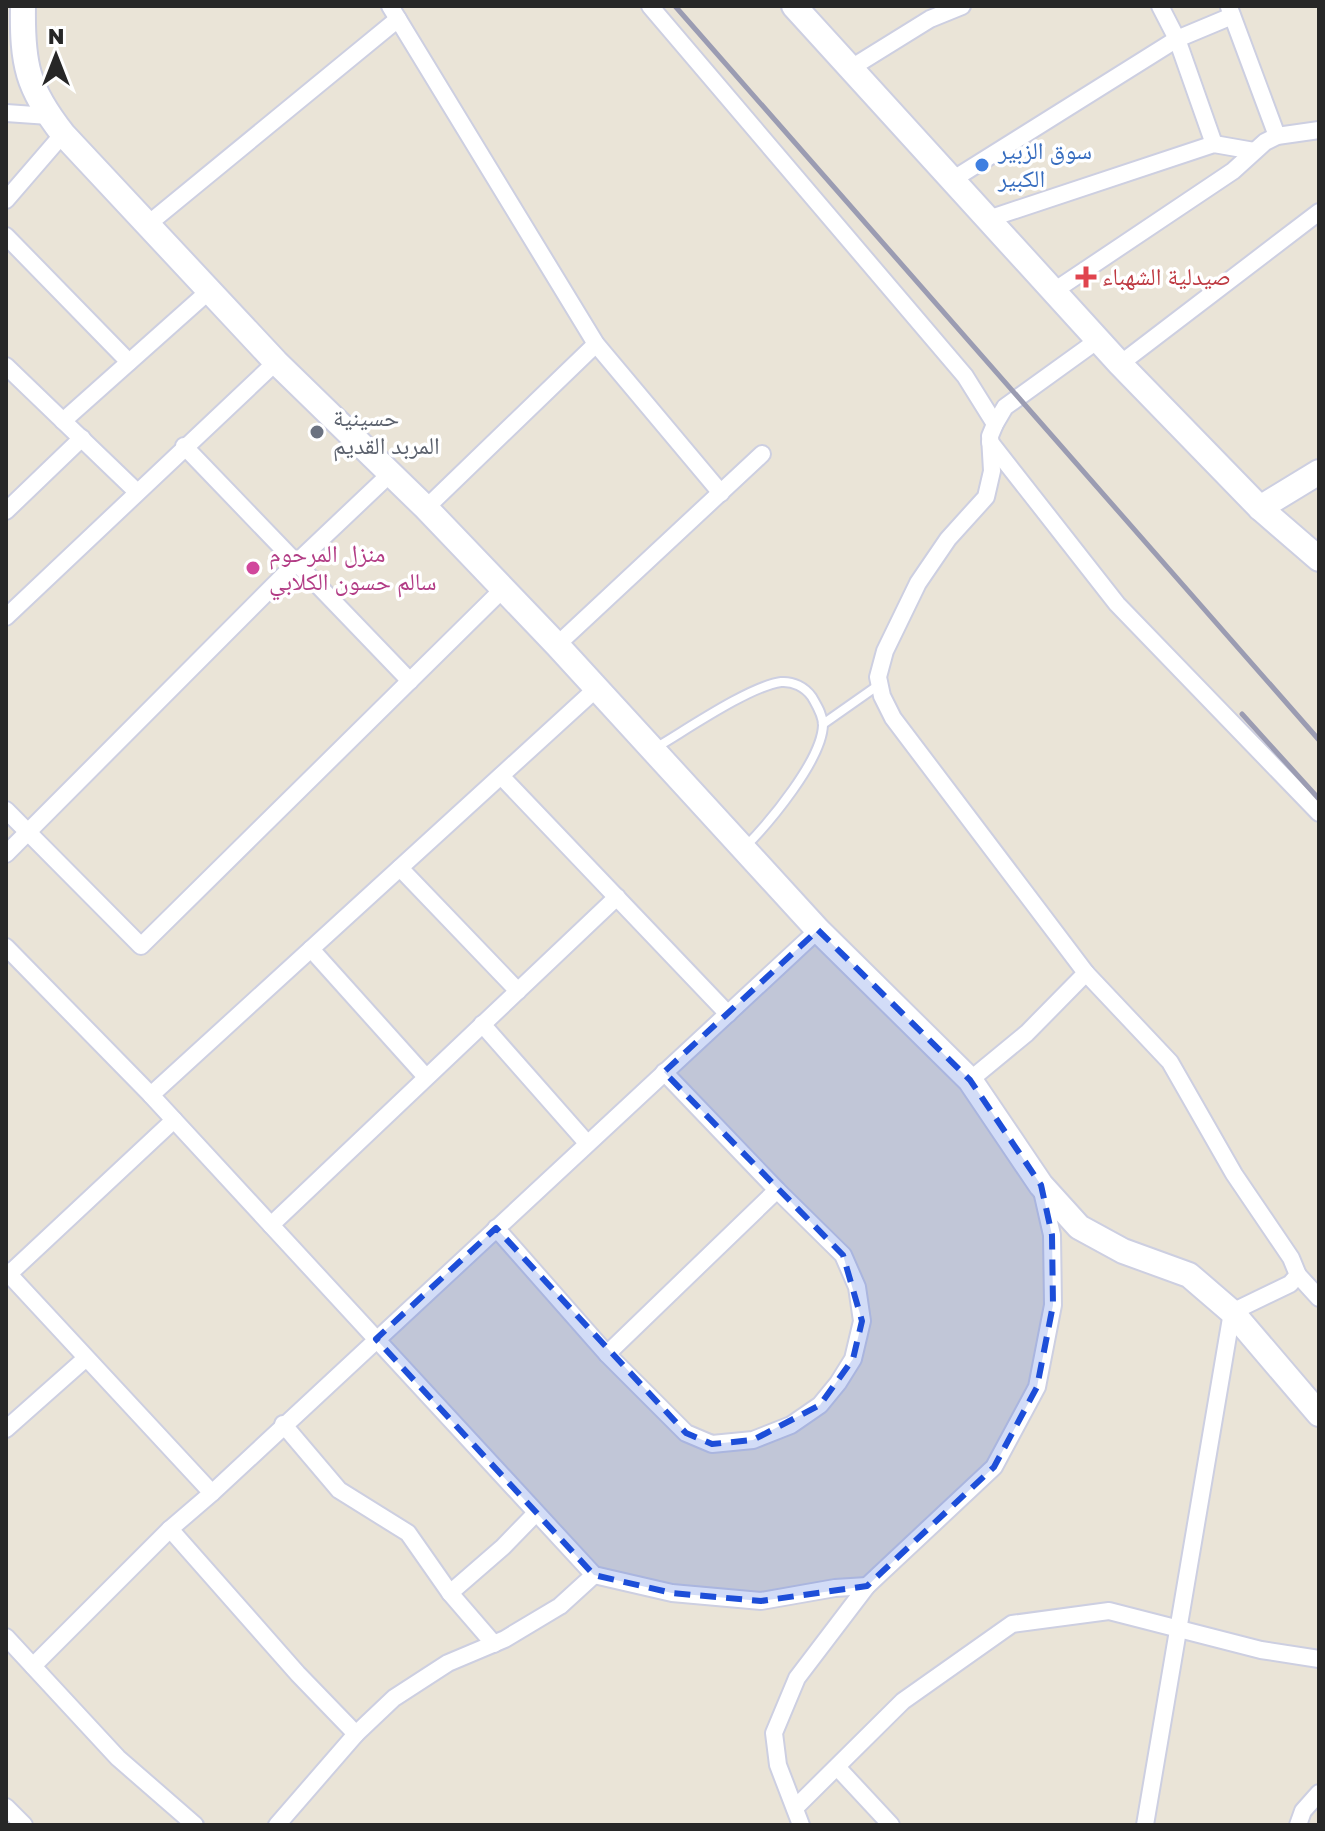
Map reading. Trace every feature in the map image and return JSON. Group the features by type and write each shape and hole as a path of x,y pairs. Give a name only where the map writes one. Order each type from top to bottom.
{"street":[{"path":"23,6 24,52 37,98 56,125 147,225 276,362 426,508 557,645 818,930 970,1080 1041,1185 1079,1227 1123,1251 1189,1275 1232,1312 1319,1414"},
{"path":"650,6 965,376 995,424"},
{"path":"794,6 1120,364 1260,508 1319,559"},
{"path":"851,68 918,26 962,6"},
{"path":"1160,6 1177,39 1214,144"},
{"path":"952,180 1177,39 1230,11 1277,136"},
{"path":"147,225 394,12 596,344 721,493"},
{"path":"6,113 56,125"},
{"path":"6,200 56,125"},
{"path":"1054,291 1233,171 1254,151 1277,136 1319,130"},
{"path":"988,219 1214,144 1254,151"},
{"path":"1120,364 1319,212"},
{"path":"6,236 129,362"},
{"path":"63,421 209,291"},
{"path":"1098,340 1005,407 995,424 990,442 992,471 986,497 948,539 918,583 885,651 878,677 882,696 893,718 1086,973 1170,1062 1234,1174 1291,1258 1298,1275 1319,1298"},
{"path":"426,508 596,344"},
{"path":"6,617 276,362"},
{"path":"7,370 136,491"},
{"path":"6,511 82,438"},
{"path":"990,442 1117,604 1319,813"},
{"path":"184,446 410,681"},
{"path":"557,645 762,454"},
{"path":"1260,508 1319,472"},
{"path":"6,854 296,563 391,473"},
{"path":"6,810 141,946 503,589"},
{"path":"151,1095 597,688"},
{"path":"501,776 728,1014"},
{"path":"400,868 518,991"},
{"path":"271,1225 617,897"},
{"path":"33,1666 170,1529 818,930"},
{"path":"6,947 151,1095 594,1575 672,1593 761,1601 835,1588 867,1586"},
{"path":"311,949 426,1077"},
{"path":"970,1080 1027,1033 1086,973"},
{"path":"482,1024 587,1143"},
{"path":"496,1228 607,1354 686,1433 712,1444 753,1440 791,1425 820,1405 853,1359 862,1321 857,1287 843,1255 664,1072"},
{"path":"174,1120 7,1273 212,1493"},
{"path":"801,1825 778,1765 774,1733 797,1678 867,1586 994,1467 1037,1387 1053,1305 1052,1235 1041,1185"},
{"path":"607,1354 777,1190"},
{"path":"1232,1312 1290,1284 1298,1275"},
{"path":"1145,1825 1232,1312"},
{"path":"6,1429 85,1359"},
{"path":"283,1424 339,1490 408,1533 450,1593 494,1644"},
{"path":"450,1593 503,1547 536,1513"},
{"path":"170,1529 298,1674 356,1734"},
{"path":"277,1825 356,1734 394,1698 448,1663 494,1644 560,1606 594,1575"},
{"path":"795,1808 903,1701 1012,1624 1109,1611 1261,1650 1319,1659"},
{"path":"6,1637 118,1758 195,1825"},
{"path":"837,1767 891,1825"},
{"path":"1298,1825 1303,1811 1319,1793"},
{"path":"6,1807 24,1825"}],"lane":[{"path":"653,750 708,716 777,683 793,682 808,692 820,711 823,724 820,741 798,781 766,826 744,848"},
{"path":"823,724 880,684"}],"highlighted area":[{"path":"818,930 970,1080 1041,1185 1052,1235 1053,1305 1037,1387 994,1467 867,1586 761,1601 672,1593 594,1575 376,1339 496,1228 686,1433 712,1444 753,1440 820,1405 853,1359 862,1321 843,1255 664,1072"}],"railway":[{"path":"675,6 1319,740"},
{"path":"1242,714 1319,799"}],"place":[{"name":"سوق الزبير الكبير","path":"982,165"},
{"name":"صيدلية الشهباء","path":"1086,277"},
{"name":"حسينية المربد القديم","path":"317,432"},
{"name":"منزل المرحوم سالم حسون الكلابي","path":"253,568"}]}
